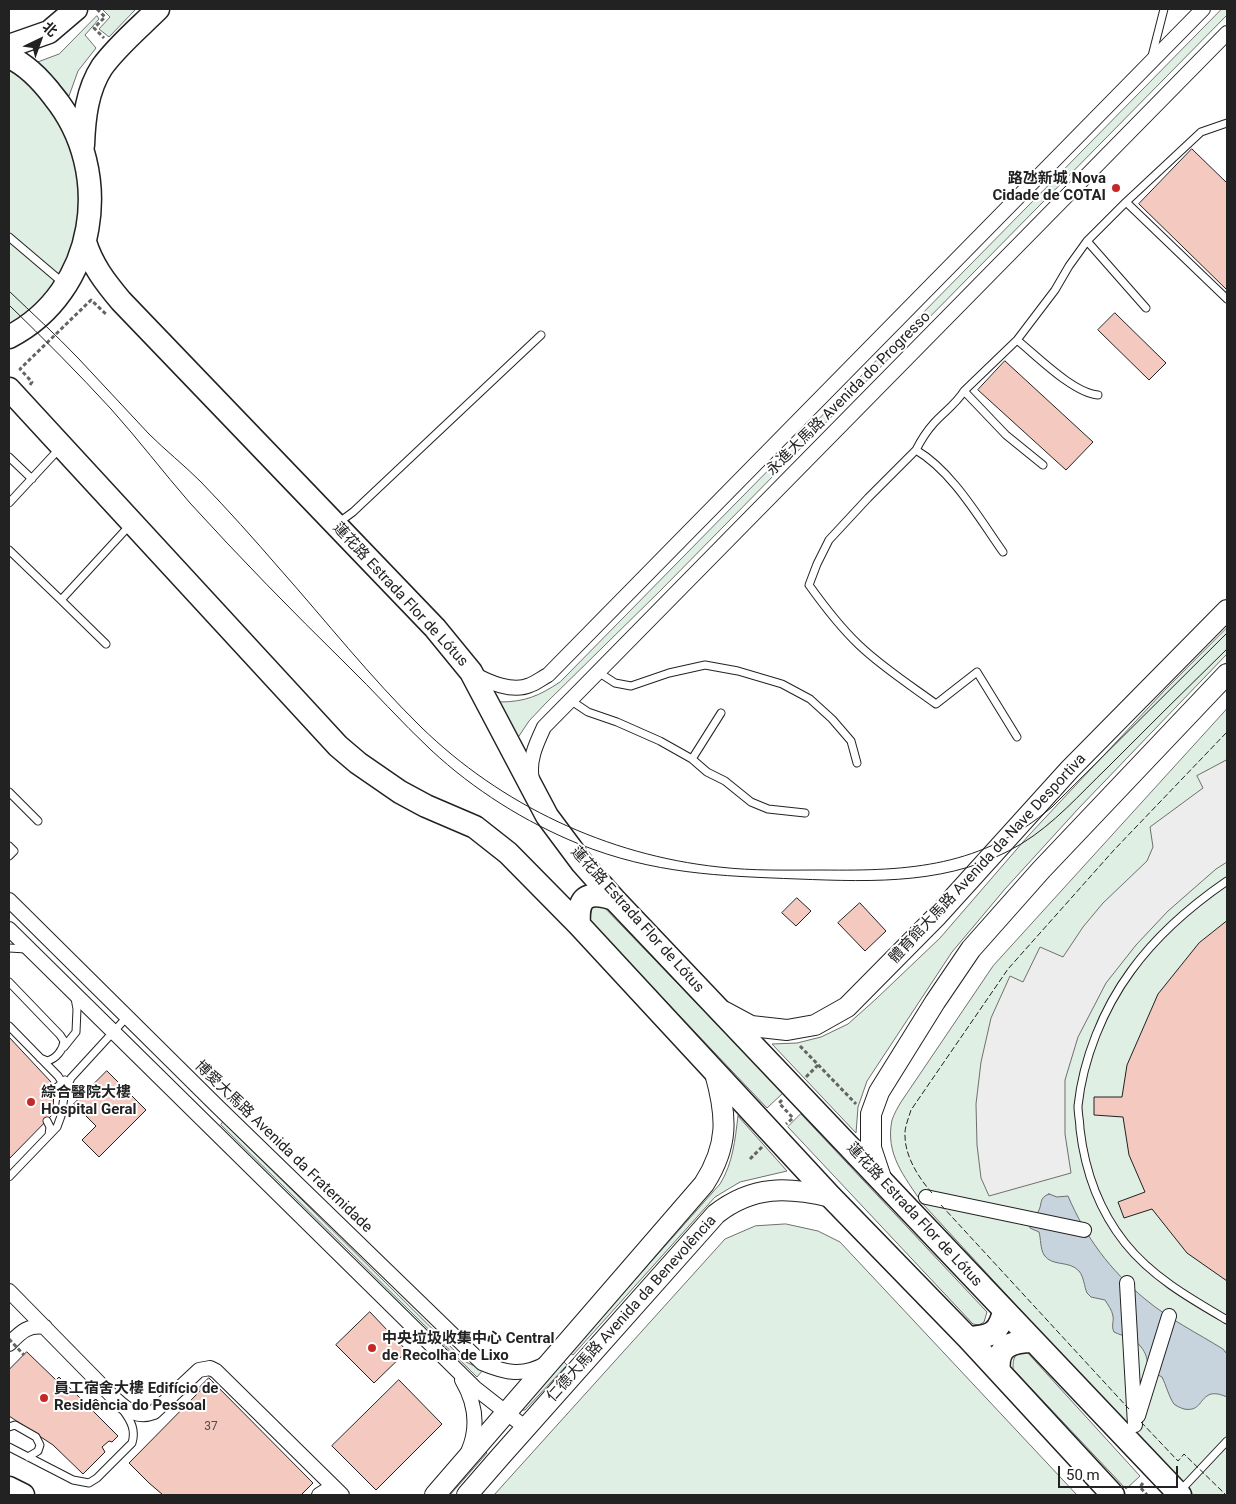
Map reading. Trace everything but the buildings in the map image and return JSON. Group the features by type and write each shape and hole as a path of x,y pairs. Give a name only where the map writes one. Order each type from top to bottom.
{"main road":[{"path":"9,46 49,32 76,9"},
{"path":"83,146 88,100 102,67 158,9"},
{"path":"9,56 42,81 66,111 83,146 90,177 91,210 85,242 74,269 59,294 39,316 9,337"},
{"name":"蓮花路 Estrada Flor de Lótus","path":"85,242 89,256 96,269 121,301 435,628 471,672 547,816 582,863 1179,1494"},
{"path":"13,393 338,746 358,764 406,796 475,827 508,853 579,925 831,1197 968,1338 1113,1495"},
{"name":"體育館大馬路 Avenida da Nave Desportiva","path":"717,1007 751,1026 786,1030 816,1025 847,1007 936,918 1070,769 1227,610"},
{"path":"882,1181 872,1148 872,1111 879,1092 971,949 1041,870 1227,674"},
{"path":"579,925 578,911 581,903 586,898 601,894 614,899"},
{"name":"仁德大馬路 Avenida da Benevolência","path":"435,1495 704,1184 715,1168 723,1142 722,1101 715,1073"},
{"name":"仁德大馬路 Avenida da Benevolência","path":"467,1495 716,1214 739,1199 763,1191 797,1191 831,1197"},
{"path":"968,1338 987,1337 996,1330 1002,1320 1004,1311"},
{"path":"999,1372 998,1360 1002,1351 1018,1341 1033,1341"},
{"path":"9,1488 23,1495"}],"street":[{"name":"永進大馬路 Avenida do Progresso","path":"471,672 491,684 512,687 529,686 548,675 1203,9"},
{"name":"永進大馬路 Avenida do Progresso","path":"535,795 530,772 534,748 544,727 1227,33"},
{"name":"博愛大馬路 Avenida da Fraternidade","path":"9,900 482,1363 502,1371 520,1372 538,1368 554,1359"},
{"path":"9,929 475,1388 526,1428"},
{"path":"31,951 45,936"},
{"path":"926,1197 1084,1230"},
{"path":"1127,1283 1135,1424 1169,1316"},
{"path":"9,1292 116,1400 130,1412 137,1415 147,1415 154,1412 199,1370 205,1368 216,1371 341,1495"},
{"path":"9,1302 18,1312 22,1327 12,1340"},
{"path":"12,1340 26,1329 39,1326 45,1327"},
{"path":"455,1368 468,1390 475,1414 474,1439 464,1461"},
{"path":"319,1495 327,1490 332,1490 341,1495"}],"lane":[{"path":"1151,62 1164,9"},
{"path":"1017,737 977,672 936,704 898,677 859,645 824,606 809,585 829,540 916,450 935,422 1018,340 1050,297 1068,266 1087,241 1202,132 1227,123"},
{"path":"1126,202 1227,299"},
{"path":"9,237 65,284"},
{"path":"1087,241 1146,308"},
{"path":"336,525 353,512 541,335"},
{"path":"1018,340 1080,390 1091,395 1098,395"},
{"path":"964,392 1006,435 1043,464"},
{"path":"9,503 62,446"},
{"path":"916,450 929,458 946,473 1003,552"},
{"path":"9,457 32,479"},
{"path":"60,600 132,522"},
{"path":"9,550 106,644"},
{"path":"598,672 615,683 631,686 669,673 705,665 738,671 782,684 810,700 832,719 851,741 857,763"},
{"path":"570,700 588,712 617,722 660,741 692,759 707,772 725,781 751,802 768,809 805,813"},
{"path":"692,759 721,713"},
{"path":"9,792 38,821"},
{"path":"9,846 14,851 9,856"},
{"path":"1227,881 1205,896 1159,937 1131,971 1106,1012 1087,1057 1078,1108 1083,1152 1093,1188 1102,1209 1125,1243 1151,1269 1177,1290 1227,1320"},
{"path":"9,948 21,948 31,951"},
{"path":"9,982 60,1035 64,1041 62,1050"},
{"path":"40,1058 50,1061 62,1050 76,1032 77,1009 74,993"},
{"path":"54,1090 76,1071 127,1017"},
{"path":"9,1026 62,1082 65,1091"},
{"path":"9,1178 49,1136 60,1121 65,1091 76,1071"},
{"path":"47,1121 50,1127 49,1136"},
{"path":"9,1447 73,1480 89,1483 97,1478 132,1443 134,1436 132,1425 116,1400"},
{"path":"9,1427 15,1425 36,1437 40,1445 38,1452 28,1457"},
{"path":"1179,1494 1227,1441"}],"path":[{"path":"97,9 105,17 94,28 116,51"},
{"path":"13,393 32,382 20,369 91,300"},
{"path":"794,1029 797,1043 858,1107 872,1111"},
{"path":"750,1158 793,1118 778,1104 818,1065"},
{"path":"12,1340 24,1355"}],"green space":[{"path":"136,9 109,37 99,29 110,17 103,10"},
{"path":"1222,9 1227,9 1227,15 660,591 546,703 529,721 517,739 499,702 517,701 531,697 560,682"},
{"path":"97,16 99,19 85,35 96,48 78,71 69,96 55,79 35,63 59,54"},
{"path":"9,68 32,86 49,103 73,146 82,195 75,243 53,287 37,305 9,326"},
{"path":"1227,628 1227,654 1078,809 1005,889 952,952 867,1081 858,1107 856,1133 772,1044 797,1043 821,1037 848,1024 876,999 940,938 1029,835 1164,691"},
{"path":"1227,709 1227,1495 1191,1495 922,1203 898,1164 891,1144 891,1132 892,1120 901,1102 993,966"},
{"path":"601,904 783,1093 767,1108 587,918 586,909"},
{"path":"801,1114 987,1312 984,1322 979,1325 973,1324 788,1127"},
{"path":"738,1116 787,1171 740,1182 715,1197 573,1355 570,1353 720,1184 731,1160"},
{"path":"223,1122 466,1362 483,1370 477,1377 221,1125"},
{"path":"786,1224 818,1231 840,1242 1077,1495 494,1495 725,1239 755,1226"},
{"path":"1026,1351 1140,1476 1126,1489 1013,1369 1015,1357 1019,1353"},
{"path":"563,1361 567,1365 525,1410 522,1410"},
{"path":"483,1449 487,1453 450,1495 442,1495"}],"shaded area":[{"path":"1227,760 1227,862 1216,869 1168,911 1136,945 1106,983 1078,1037 1065,1080 1065,1134 1071,1173 989,1196 981,1178 977,1145 976,1104 981,1062 991,1018 1010,976 1023,982 1040,947 1063,957 1083,927 1103,903 1147,861 1153,847 1150,827 1203,788 1197,776"},
{"path":"1049,1194 1057,1197 1068,1196 1083,1226 1100,1252 1132,1288 1183,1326 1223,1349 1227,1354 1227,1397 1211,1394 1204,1398 1197,1407 1190,1409 1184,1409 1174,1404 1162,1377 1151,1370 1141,1347 1132,1339 1114,1332 1112,1314 1105,1300 1091,1297 1087,1293 1082,1276 1075,1268 1051,1261 1044,1255 1039,1232 1030,1228 1029,1222 1038,1212 1043,1197"}],"tram line":[{"path":"9,291 70,349 149,434 195,476 260,546 384,689 452,755 486,780 558,822 636,851 677,861 719,867 783,870 886,869 944,861 971,854 999,842 1025,827 1052,807 1227,633"},
{"path":"9,305 111,409 190,503 228,544 409,729 447,765 482,792 539,826 579,844 634,862 714,875 856,881 913,878 941,874 968,867 995,857 1021,844 1056,818 1227,649"}],"fence":[{"path":"932,1193 917,1173 909,1157 905,1141 905,1130 911,1110 1008,969 1114,850 1227,732"},
{"path":"941,1205 1129,1409"},
{"path":"1141,1422 1178,1461 1184,1454 1226,1495"}],"place":[{"name":"路氹新城 Nova Cidade de COTAI","path":"1116,188"},
{"name":"綜合醫院大樓 Hospital Geral","path":"31,1102"},
{"name":"中央垃圾收集中心 Central de Recolha de Lixo","path":"372,1348"},
{"name":"員工宿舍大樓 Edifício de Residência do Pessoal","path":"44,1398"}]}
